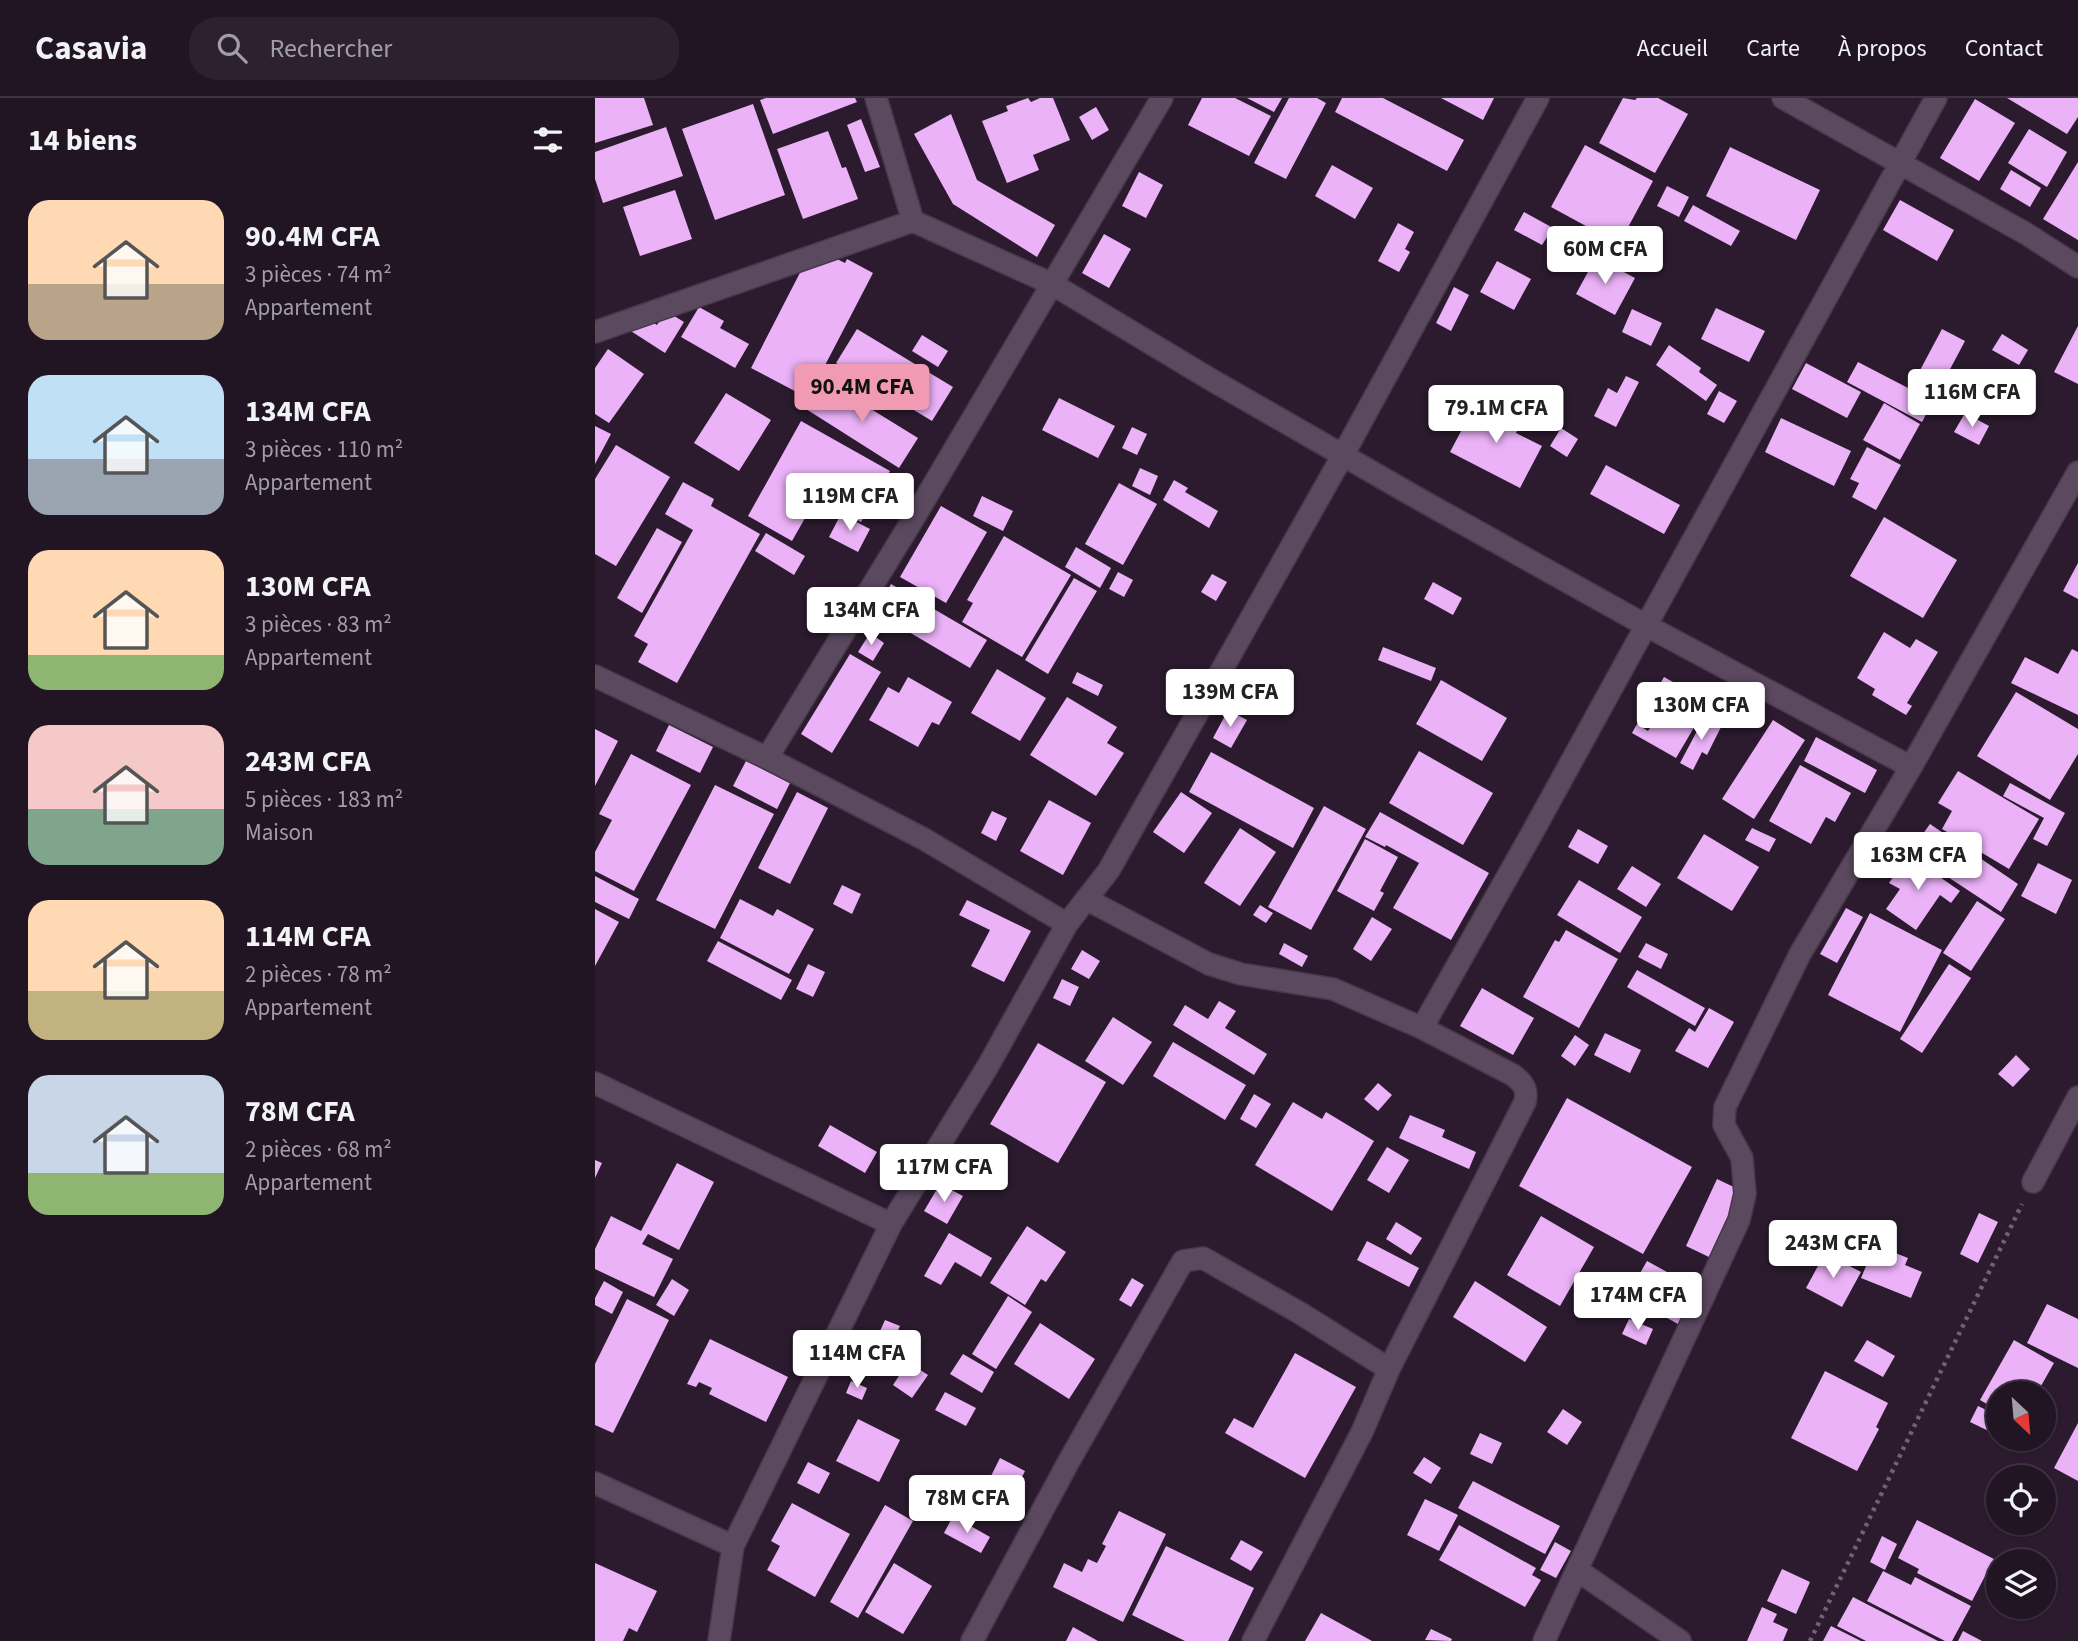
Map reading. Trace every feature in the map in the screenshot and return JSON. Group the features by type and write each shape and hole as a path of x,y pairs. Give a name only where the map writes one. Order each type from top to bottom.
{"street":[{"path":"876,98 913,221"},
{"path":"767,758 918,511 1162,98"},
{"path":"719,1641 733,1546 891,1224 988,1066 1067,924 1108,870 1343,455 1538,98"},
{"path":"1783,98 2025,233 2078,267"},
{"path":"1422,1028 1647,626 1936,98"},
{"path":"595,332 913,221 1052,284 1210,379 1647,626 1911,767"},
{"path":"1544,1641 1739,1220 1745,1194 1742,1158 1724,1125 1725,1107 1800,954 1911,767 2078,472"},
{"path":"595,676 767,758 924,839 1067,924"},
{"path":"1086,899 1209,964 1241,974 1332,989 1422,1028 1513,1075 1523,1084 1527,1094 1388,1370 1362,1432 1253,1641"},
{"path":"595,1083 891,1224"},
{"path":"2033,1182 2078,1097"},
{"path":"972,1641 1069,1461 1183,1261 1203,1258 1300,1313 1388,1370"},
{"path":"595,1483 733,1546"},
{"path":"1577,1570 1680,1641"}],"path":[{"path":"1810,1641 2033,1182"}],"building":[{"path":"595,98 644,98 653,125 595,143"},
{"path":"855,98 857,102 773,134 760,100"},
{"path":"1028,98 1031,102 1040,98 1053,98 1070,140 1033,155 1039,170 1007,183 982,121 1008,111 1006,106"},
{"path":"1202,98 1235,98 1271,116 1249,156 1188,125"},
{"path":"1247,98 1282,98 1274,112"},
{"path":"1289,98 1317,98 1326,103 1286,179 1254,163"},
{"path":"1342,98 1383,98 1464,140 1447,171 1335,112"},
{"path":"1441,98 1494,98 1483,120"},
{"path":"1623,98 1658,98 1688,114 1655,173 1599,143"},
{"path":"2007,98 2078,98 2078,117 2067,134"},
{"path":"1975,99 2015,123 1979,181 1940,158"},
{"path":"753,104 785,195 715,220 682,129"},
{"path":"1096,107 1109,130 1092,140 1079,117"},
{"path":"951,114 977,180 1055,225 1037,257 953,204 914,134"},
{"path":"861,119 880,167 865,172 847,125"},
{"path":"666,127 683,176 603,203 595,179 595,152"},
{"path":"2029,129 2067,152 2047,187 2008,163"},
{"path":"828,131 842,168 846,167 858,199 803,219 777,149"},
{"path":"1585,145 1653,181 1612,257 1588,244 1595,231 1551,207"},
{"path":"1730,147 1820,190 1796,240 1706,196"},
{"path":"2078,162 2078,240 2043,219"},
{"path":"1332,165 1373,188 1355,219 1315,196"},
{"path":"2011,170 2041,188 2030,207 2000,189"},
{"path":"1139,172 1163,185 1146,218 1122,206"},
{"path":"1667,186 1689,197 1679,217 1657,206"},
{"path":"675,190 692,239 640,256 623,207"},
{"path":"1900,200 1954,230 1937,261 1883,230"},
{"path":"1693,205 1740,231 1731,246 1684,221"},
{"path":"1524,212 1553,228 1542,245 1514,230"},
{"path":"1398,223 1414,232 1405,249 1410,252 1399,272 1378,261"},
{"path":"1104,234 1131,249 1109,288 1082,273"},
{"path":"833,257 845,263 847,259 873,273 808,398 751,368 806,261"},
{"path":"1596,257 1635,278 1615,315 1576,294"},
{"path":"1497,261 1531,279 1514,310 1480,292"},
{"path":"1454,287 1469,295 1451,331 1436,323"},
{"path":"699,307 724,321 720,328 749,344 735,368 681,337"},
{"path":"1716,308 1765,331 1749,362 1701,339"},
{"path":"1632,309 1662,323 1651,346 1622,332"},
{"path":"666,311 684,322 665,353 623,326 643,316 657,325"},
{"path":"2078,326 2078,384 2054,372"},
{"path":"857,329 953,387 932,421 836,363"},
{"path":"1942,329 1965,341 1922,422 1847,382 1858,362 1910,389"},
{"path":"2002,334 2028,350 2019,365 1992,350"},
{"path":"922,335 948,351 938,367 912,351"},
{"path":"1669,345 1701,368 1699,372 1717,385 1706,401 1656,365"},
{"path":"608,349 644,374 609,423 595,414 595,368"},
{"path":"1806,363 1861,392 1847,418 1792,389"},
{"path":"1626,376 1639,382 1616,427 1594,416 1608,388 1617,393"},
{"path":"824,380 918,438 899,468 806,409"},
{"path":"1719,391 1737,401 1724,423 1707,414"},
{"path":"726,393 771,420 739,471 694,443"},
{"path":"1059,398 1115,426 1098,458 1042,430"},
{"path":"1477,401 1521,423 1516,433 1542,446 1520,488 1450,452"},
{"path":"1884,403 1920,424 1900,460 1863,440"},
{"path":"1965,413 1989,426 1979,445 1954,432"},
{"path":"1781,418 1851,451 1834,486 1765,452"},
{"path":"801,421 890,471 861,522 817,497 792,541 748,516"},
{"path":"595,426 611,434 595,464"},
{"path":"1132,427 1147,434 1137,455 1122,448"},
{"path":"1561,428 1578,439 1567,457 1550,446"},
{"path":"616,445 670,477 616,566 595,554 595,479"},
{"path":"1867,447 1901,465 1876,510 1852,497 1859,483 1850,479"},
{"path":"1606,465 1680,505 1664,534 1590,494"},
{"path":"1140,468 1158,476 1150,495 1132,486"},
{"path":"1174,480 1188,488 1185,492 1218,511 1209,528 1163,500"},
{"path":"683,482 714,499 711,506 760,534 677,683 638,662 648,644 634,636 693,530 665,514"},
{"path":"1119,483 1157,504 1123,565 1085,544"},
{"path":"982,496 1013,511 1003,531 973,516"},
{"path":"941,506 987,532 946,603 900,577"},
{"path":"841,514 870,529 858,552 829,537"},
{"path":"1884,517 1957,560 1923,618 1850,576"},
{"path":"657,528 682,542 642,613 617,598"},
{"path":"766,533 805,556 794,575 755,551"},
{"path":"1004,536 1071,575 1022,657 962,622 973,603 967,600"},
{"path":"1076,547 1111,568 1100,588 1065,567"},
{"path":"2078,563 2078,599 2063,591"},
{"path":"1118,572 1133,580 1124,597 1109,589"},
{"path":"1212,574 1227,582 1216,601 1201,592"},
{"path":"1074,578 1097,591 1048,674 1025,660"},
{"path":"1433,582 1462,598 1453,615 1424,599"},
{"path":"891,584 987,640 970,668 875,612"},
{"path":"1884,632 1910,648 1916,639 1938,652 1907,703 1912,706 1906,715 1872,695 1875,689 1857,678"},
{"path":"870,633 884,643 873,661 858,652"},
{"path":"1383,647 1436,668 1431,681 1378,660"},
{"path":"2072,649 2078,652 2078,715 2011,683 2025,657 2058,674"},
{"path":"850,654 881,672 832,753 801,734"},
{"path":"997,669 1046,698 1020,741 971,713"},
{"path":"1077,672 1103,685 1098,696 1072,683"},
{"path":"908,677 952,702 939,725 932,722 918,747 869,720 888,687 899,693"},
{"path":"1664,677 1709,702 1676,758 1632,733 1637,724 1648,731 1653,723 1641,717"},
{"path":"1441,680 1507,718 1482,761 1416,724"},
{"path":"2016,692 2078,729 2078,754 2050,800 1977,756"},
{"path":"1067,697 1117,727 1107,743 1124,753 1096,796 1030,755"},
{"path":"1228,710 1247,720 1231,748 1213,738"},
{"path":"1705,716 1722,725 1707,755 1702,752 1693,770 1680,763"},
{"path":"1773,720 1805,740 1754,819 1722,799"},
{"path":"669,725 713,747 700,773 656,751"},
{"path":"595,729 618,741 595,786"},
{"path":"1816,737 1877,770 1865,793 1804,761"},
{"path":"1419,751 1493,793 1463,845 1389,803"},
{"path":"1211,752 1314,808 1293,848 1189,792"},
{"path":"631,754 691,785 634,891 595,871 595,852 612,820 599,814"},
{"path":"746,761 790,783 777,809 733,786"},
{"path":"1800,765 1851,793 1835,822 1826,817 1811,844 1769,821"},
{"path":"1958,771 2039,819 2009,869 1942,829 1952,811 1938,803"},
{"path":"2010,783 2065,813 2047,846 2033,839 2044,818 2003,796"},
{"path":"715,785 774,814 715,929 656,900"},
{"path":"797,792 828,808 790,884 758,868"},
{"path":"1181,792 1212,813 1184,853 1153,832"},
{"path":"1049,800 1091,823 1063,875 1020,851"},
{"path":"1324,806 1366,829 1311,930 1268,907"},
{"path":"992,811 1007,818 996,841 981,833"},
{"path":"1380,812 1489,873 1451,940 1393,908 1419,863 1365,837"},
{"path":"1930,824 2018,884 2001,912 1910,852"},
{"path":"1240,828 1276,852 1240,906 1204,883"},
{"path":"1752,828 1776,839 1769,852 1745,840"},
{"path":"1578,829 1608,846 1598,864 1568,847"},
{"path":"1704,834 1759,867 1732,911 1677,878"},
{"path":"1365,839 1398,857 1380,891 1384,893 1374,911 1337,891"},
{"path":"1908,855 1960,891 1951,903 1940,895 1916,930 1886,909 1900,889 1889,883"},
{"path":"2038,863 2072,880 2056,914 2021,896"},
{"path":"1632,866 1661,884 1646,907 1617,889"},
{"path":"595,876 639,899 629,919 595,902"},
{"path":"1579,880 1642,917 1620,953 1557,915"},
{"path":"842,885 861,894 852,914 833,904"},
{"path":"740,899 773,916 777,909 814,929 789,974 720,938"},
{"path":"967,900 1031,931 1004,982 971,966 990,930 959,915"},
{"path":"1977,901 2005,919 1971,971 1943,953"},
{"path":"1260,905 1273,913 1266,923 1253,915"},
{"path":"1846,908 1863,917 1837,963 1820,954"},
{"path":"595,909 619,922 595,966"},
{"path":"1870,913 1942,950 1900,1032 1828,995"},
{"path":"1372,917 1392,929 1371,961 1353,949"},
{"path":"1566,930 1618,959 1579,1028 1523,997 1555,940 1559,942"},
{"path":"718,941 792,980 781,1000 707,961"},
{"path":"1284,943 1308,956 1302,967 1279,954"},
{"path":"1646,943 1668,954 1661,969 1638,957"},
{"path":"1082,950 1100,961 1089,979 1071,969"},
{"path":"808,964 825,972 813,997 796,989"},
{"path":"1949,964 1971,978 1922,1053 1900,1039"},
{"path":"1637,970 1705,1008 1695,1026 1627,987"},
{"path":"1062,979 1079,987 1070,1006 1053,998"},
{"path":"1482,988 1534,1018 1513,1055 1460,1026"},
{"path":"1219,1001 1236,1011 1225,1028 1267,1054 1254,1075 1173,1025 1185,1005 1208,1019"},
{"path":"1709,1008 1734,1022 1708,1068 1675,1051 1689,1028 1695,1032"},
{"path":"1113,1017 1152,1042 1123,1085 1085,1061"},
{"path":"1605,1033 1641,1050 1630,1073 1594,1055"},
{"path":"1575,1035 1589,1045 1575,1066 1561,1056"},
{"path":"1173,1042 1246,1085 1225,1120 1153,1076"},
{"path":"1038,1043 1106,1082 1058,1163 990,1124"},
{"path":"2016,1055 2030,1069 2013,1087 1998,1074"},
{"path":"1378,1083 1392,1095 1378,1111 1364,1099"},
{"path":"1254,1094 1271,1104 1256,1128 1240,1119"},
{"path":"1567,1098 1692,1167 1643,1254 1519,1186"},
{"path":"1293,1102 1322,1119 1326,1112 1374,1141 1332,1211 1255,1165"},
{"path":"1410,1115 1445,1130 1442,1137 1476,1152 1469,1169 1399,1138"},
{"path":"830,1125 877,1152 865,1173 818,1146"},
{"path":"1387,1147 1409,1160 1389,1193 1367,1180"},
{"path":"595,1160 602,1163 595,1178"},
{"path":"677,1163 714,1182 679,1250 648,1234 642,1244 673,1259 654,1297 595,1269 595,1249 611,1216 641,1231"},
{"path":"1717,1179 1740,1190 1709,1257 1686,1246"},
{"path":"940,1184 963,1196 947,1224 924,1211"},
{"path":"1979,1213 1998,1222 1978,1263 1960,1254"},
{"path":"1541,1216 1594,1247 1560,1306 1507,1275"},
{"path":"1396,1222 1422,1238 1411,1255 1386,1239"},
{"path":"1027,1226 1066,1252 1046,1282 1041,1279 1025,1305 990,1283"},
{"path":"949,1233 992,1258 981,1277 955,1262 941,1285 924,1276"},
{"path":"1367,1241 1419,1268 1409,1287 1357,1260"},
{"path":"1875,1245 1908,1258 1905,1265 1922,1272 1911,1298 1861,1278"},
{"path":"1825,1253 1861,1272 1842,1307 1806,1288"},
{"path":"1647,1261 1698,1289 1678,1324 1627,1296"},
{"path":"1132,1278 1144,1285 1131,1307 1119,1300"},
{"path":"672,1279 689,1290 674,1316 656,1305"},
{"path":"604,1281 623,1292 612,1314 595,1305 595,1298"},
{"path":"1475,1281 1547,1327 1525,1362 1453,1317"},
{"path":"1008,1296 1032,1312 996,1369 972,1354"},
{"path":"627,1299 669,1320 613,1433 595,1425 595,1364"},
{"path":"2047,1304 2078,1319 2078,1368 2027,1343"},
{"path":"1629,1319 1653,1329 1646,1345 1622,1334"},
{"path":"885,1320 900,1326 885,1357 871,1351"},
{"path":"1040,1323 1095,1359 1069,1399 1014,1364"},
{"path":"710,1339 788,1377 766,1422 709,1394 712,1388 699,1382 696,1387 687,1384"},
{"path":"1867,1340 1895,1356 1883,1377 1854,1361"},
{"path":"2014,1340 2054,1363 2044,1381 1991,1381"},
{"path":"1295,1353 1356,1387 1305,1478 1225,1433 1234,1418 1253,1428"},
{"path":"963,1354 994,1372 982,1393 950,1374"},
{"path":"908,1362 928,1375 912,1398 893,1385"},
{"path":"1825,1371 1888,1403 1876,1427 1879,1429 1857,1471 1791,1438"},
{"path":"851,1381 867,1388 862,1400 846,1393"},
{"path":"1986,1389 1986,1403 1980,1400"},
{"path":"945,1392 976,1408 966,1426 935,1410"},
{"path":"1978,1406 1986,1410 1986,1430 1970,1422"},
{"path":"1563,1409 1582,1422 1567,1445 1547,1432"},
{"path":"858,1419 900,1440 879,1482 836,1461"},
{"path":"2078,1423 2078,1481 2056,1469 2056,1465"},
{"path":"1480,1433 1502,1443 1492,1464 1470,1454"},
{"path":"1424,1457 1441,1468 1431,1484 1413,1473"},
{"path":"1000,1458 1025,1471 1016,1489 991,1476"},
{"path":"808,1462 830,1473 819,1494 797,1483"},
{"path":"1473,1481 1560,1526 1545,1554 1458,1508"},
{"path":"1425,1499 1458,1515 1439,1551 1407,1535"},
{"path":"792,1503 850,1534 815,1597 767,1570 780,1546 771,1541"},
{"path":"885,1505 913,1521 858,1618 830,1602"},
{"path":"1119,1511 1166,1534 1123,1622 1053,1587 1064,1563 1082,1572 1088,1559 1097,1563 1106,1546 1102,1544"},
{"path":"953,1516 990,1537 981,1553 944,1533"},
{"path":"1917,1520 1986,1555 1986,1574 1972,1601 1917,1573 1919,1569 1898,1558"},
{"path":"1459,1525 1536,1568 1532,1575 1541,1580 1525,1607 1439,1560"},
{"path":"1882,1536 1897,1544 1885,1570 1870,1562"},
{"path":"1241,1540 1263,1552 1251,1571 1230,1559"},
{"path":"1555,1542 1571,1551 1556,1578 1540,1570"},
{"path":"1166,1546 1254,1588 1228,1641 1185,1641 1132,1615"},
{"path":"595,1563 657,1591 637,1632 629,1628 623,1641 595,1641"},
{"path":"894,1563 932,1586 903,1634 865,1612"},
{"path":"1782,1569 1810,1582 1796,1614 1767,1601"},
{"path":"1883,1571 1911,1585 1915,1577 1971,1606 1952,1641 1945,1641 1867,1601"},
{"path":"1853,1597 1938,1641 1866,1641 1837,1626"},
{"path":"1762,1607 1777,1614 1773,1622 1788,1629 1783,1641 1747,1641"},
{"path":"1321,1613 1372,1641 1305,1641"},
{"path":"1831,1626 1861,1641 1823,1641"},
{"path":"1073,1627 1098,1641 1066,1641"},
{"path":"1431,1629 1452,1639 1451,1641 1425,1640"},
{"path":"1963,1631 1982,1641 1958,1641"}]}
